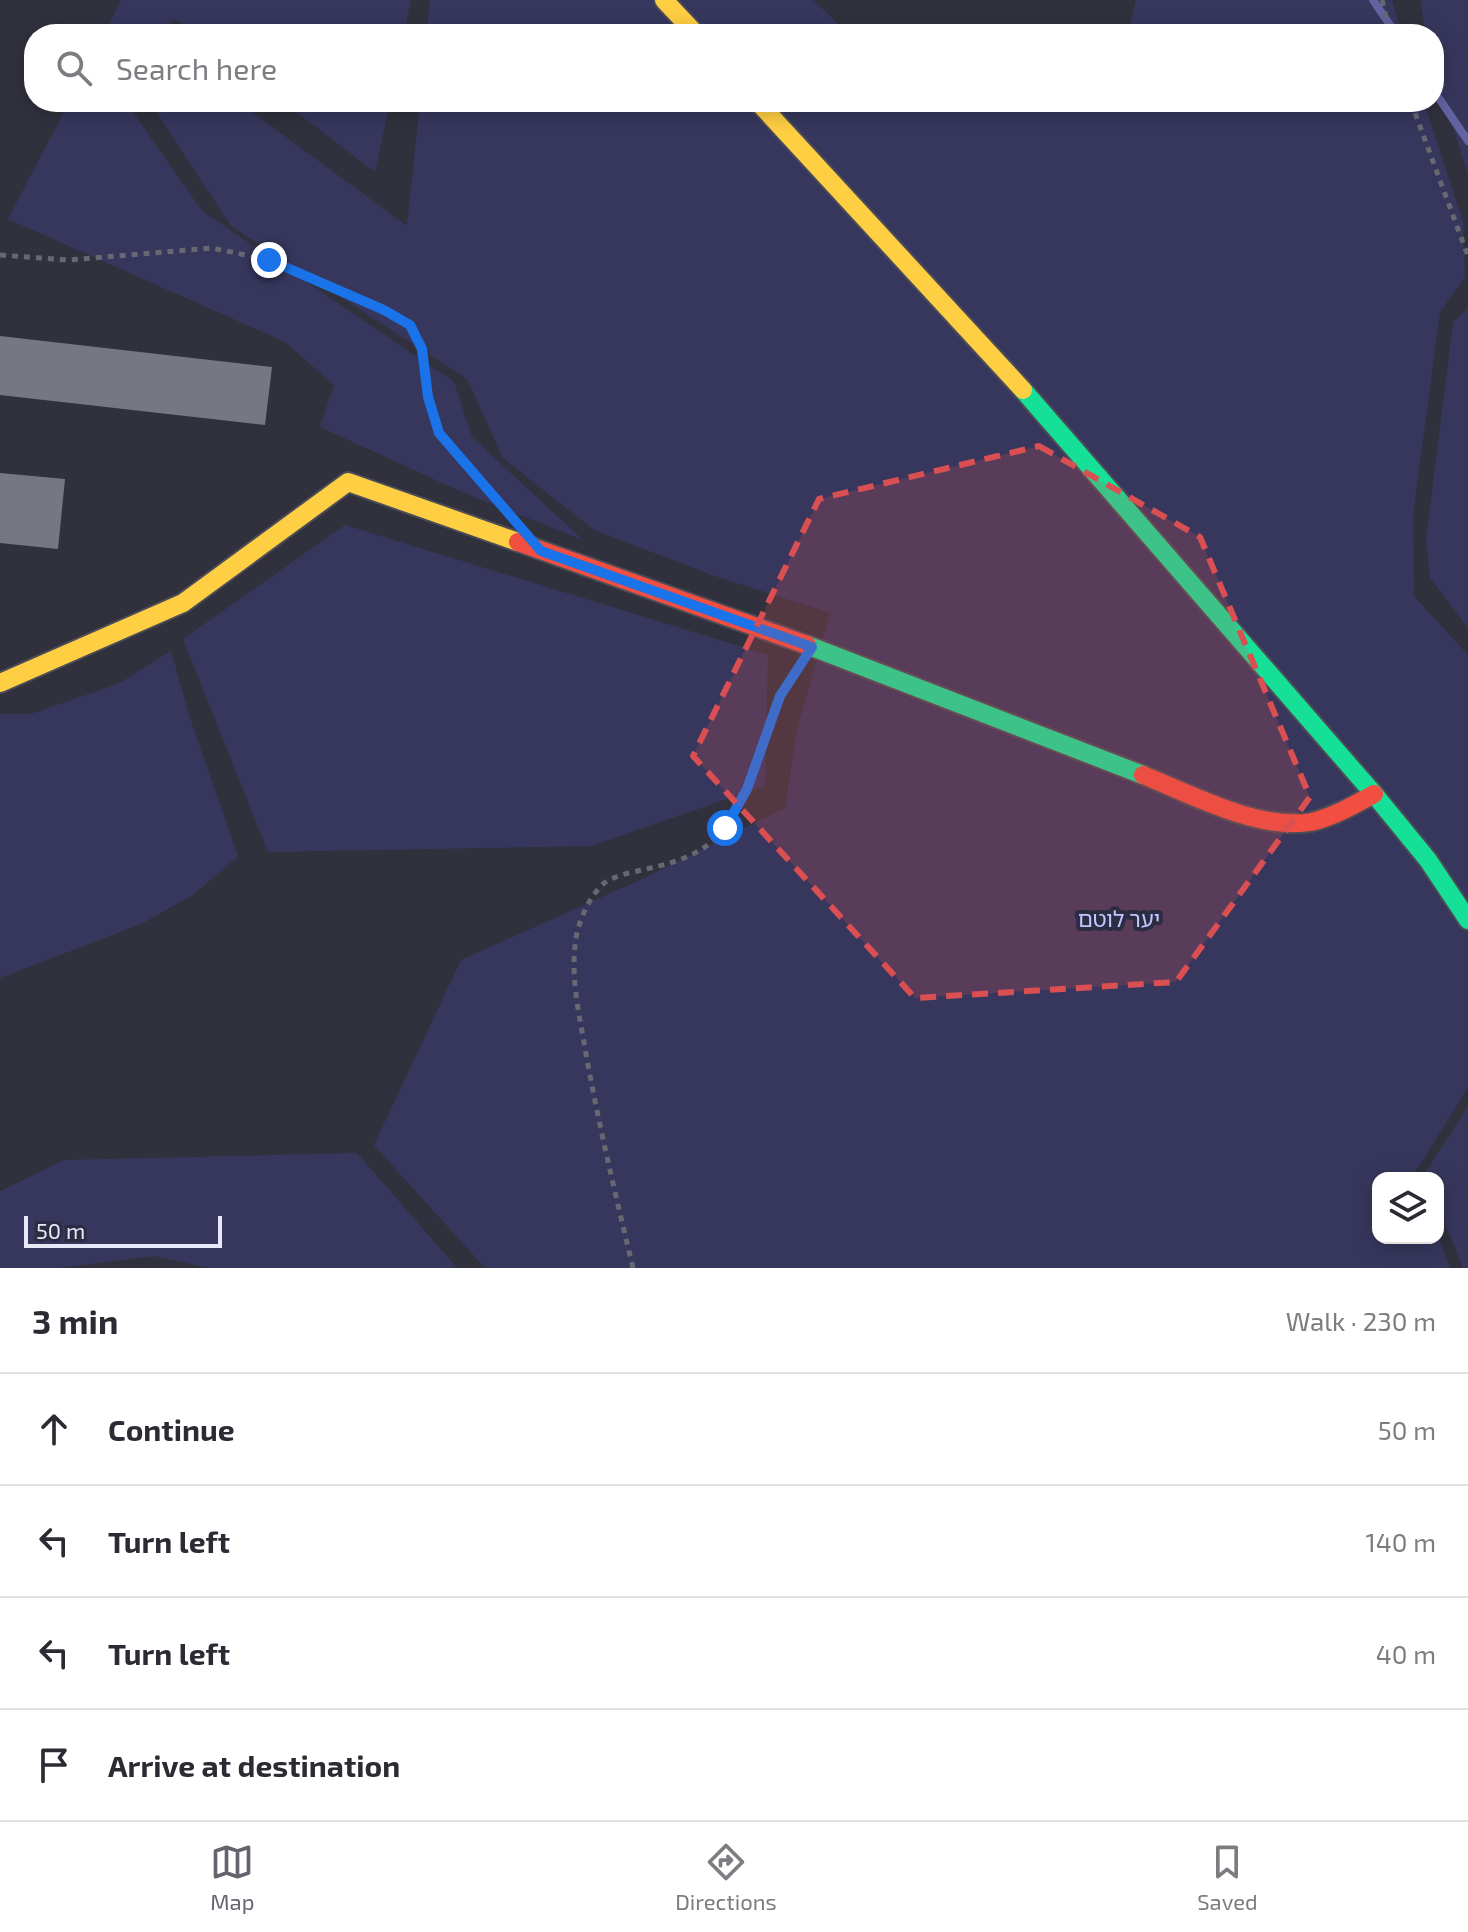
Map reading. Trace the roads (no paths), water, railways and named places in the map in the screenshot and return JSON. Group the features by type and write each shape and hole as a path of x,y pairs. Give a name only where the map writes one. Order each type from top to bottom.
{"street":[{"path":"664,0 687,24"},
{"path":"767,112 993,356 1374,794 1428,860 1468,920"},
{"path":"0,683 183,603 348,482 812,647 1240,813 1282,824 1311,823 1374,794"}],"waterway":[{"path":"1373,0 1389,24"},
{"path":"1444,106 1468,141"}],"park label":[{"name":"יער לוטם","path":"1119,918"}]}
